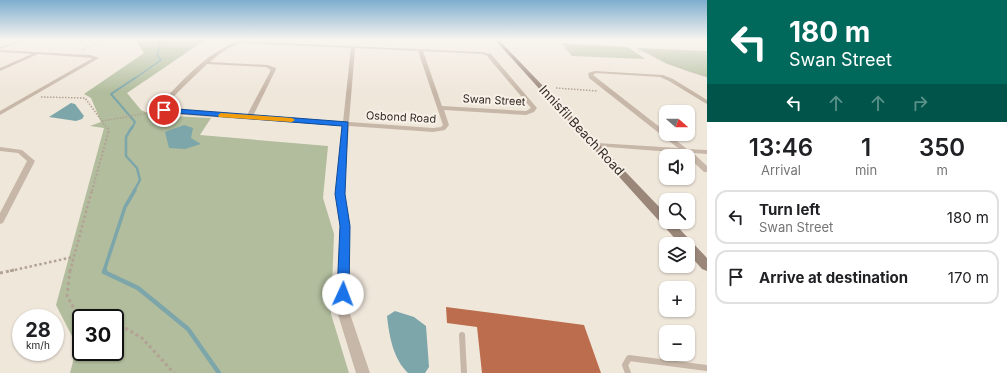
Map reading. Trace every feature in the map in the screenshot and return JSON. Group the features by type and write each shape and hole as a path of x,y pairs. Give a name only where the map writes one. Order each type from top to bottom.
{"main road":[{"name":"Innisfil Beach Road","path":"514,57 597,145 659,214"},
{"name":"Innisfil Beach Road","path":"672,229 680,237"},
{"name":"Innisfil Beach Road","path":"695,253 707,266"}],"street":[{"path":"0,70 28,57"},
{"path":"0,113 97,58 96,57"},
{"name":"Swan Street","path":"213,57 205,63 162,105 162,109 171,112 346,124"},
{"path":"352,57 340,194 345,226 342,308 363,373"},
{"name":"Osbond Road","path":"346,124 440,130 444,128 446,125 441,108 423,57"},
{"name":"Swan Street","path":"441,108 526,113 532,112 534,108 493,57"},
{"path":"205,63 267,66 274,69 249,118"},
{"path":"685,149 591,77 590,74 596,72 661,76 671,80 707,102"},
{"path":"597,145 668,149"},
{"path":"0,149 20,151 31,161 0,221"},
{"path":"695,151 707,152"},
{"path":"695,159 707,170"}],"lane":[{"path":"462,335 464,373"},
{"path":"628,373 625,365 629,358 707,368"}],"path":[{"path":"663,57 685,70 707,77"},
{"path":"556,88 601,91"},
{"path":"30,97 85,98 108,130 70,267 67,296 74,309"},
{"path":"102,121 154,112"},
{"path":"0,273 73,257"},
{"path":"124,327 142,338 174,373"}],"green space":[{"path":"138,57 179,57 127,93 141,110 152,115 211,118 200,135 328,146 323,198 334,234 331,314 349,373 70,373 73,361 124,361 124,309 72,309 72,336 64,321 64,309 58,309 56,305 104,128 90,126 101,122 91,98 84,94"},
{"path":"606,57 643,57 645,59"},
{"path":"655,57 707,57 707,77 667,64"}],"water":[{"path":"71,103 75,104 84,116 82,119 76,121 49,117"},
{"path":"184,125 193,128 191,138 201,144 185,149 169,148 165,132"},
{"path":"395,311 414,317 426,326 429,367 425,373 408,373 395,354 387,316"}],"building":[{"path":"446,307 584,325 601,373 482,373 477,327 447,323"}],"waterway":[{"path":"134,79 161,60 159,57"},
{"path":"132,128 135,122 111,94 135,78"},
{"path":"132,127 126,137 126,156 137,168 140,180 134,191"},
{"path":"104,271 125,207 135,190"},
{"path":"105,270 104,272 138,288 188,329 219,373"}],"slow traffic":[{"path":"221,115 292,120"}],"route":[{"path":"164,110 171,112 346,124 340,194 345,226 343,294"}]}
